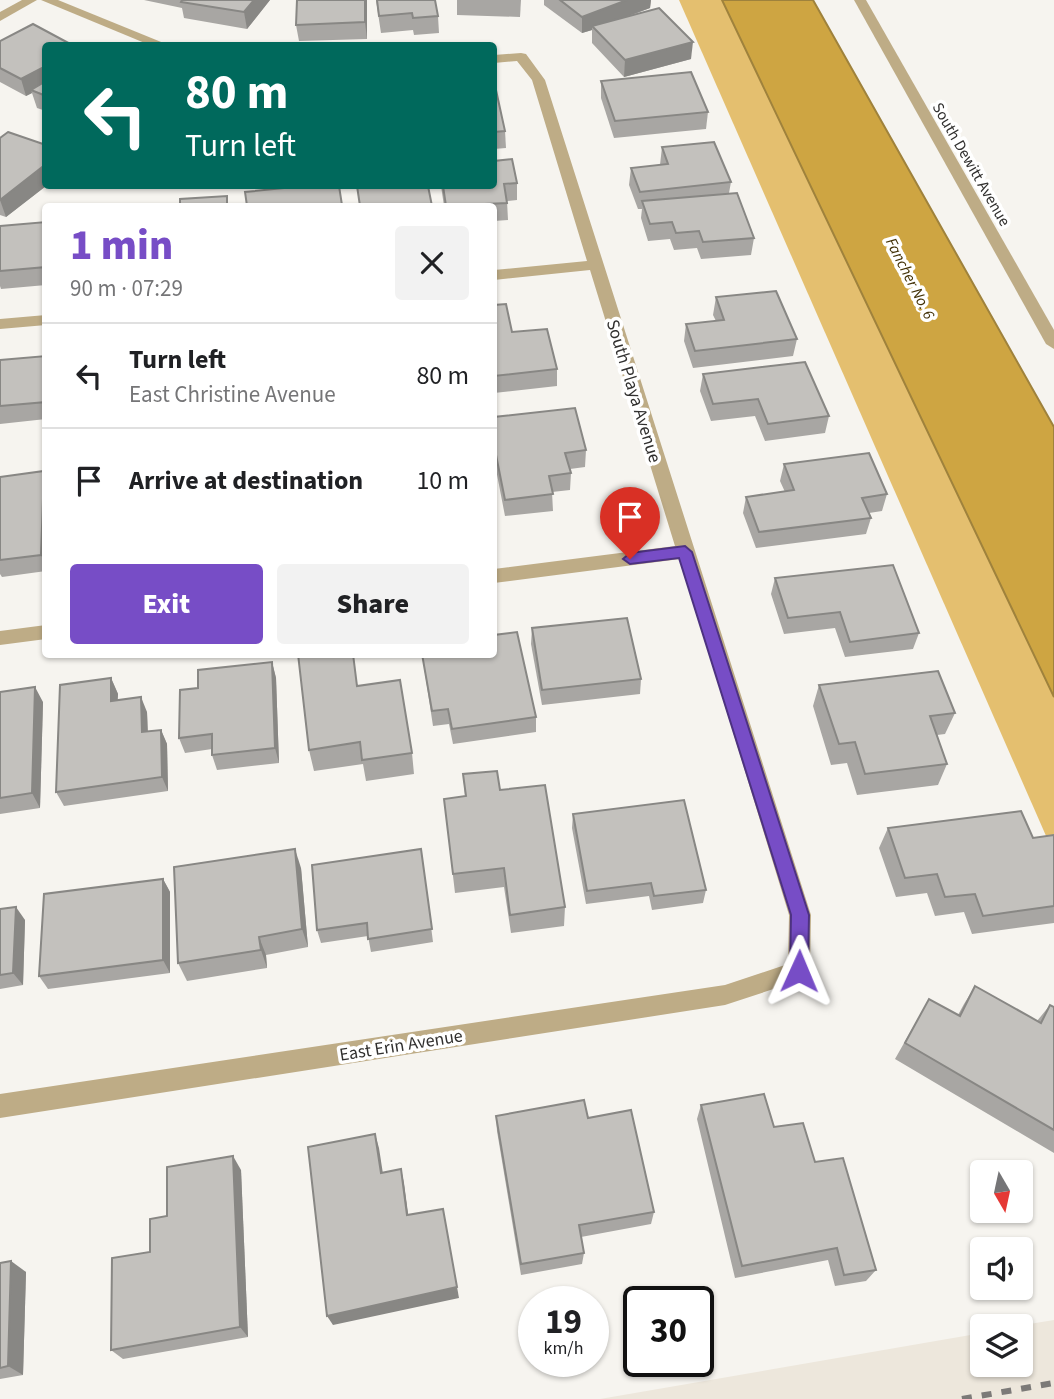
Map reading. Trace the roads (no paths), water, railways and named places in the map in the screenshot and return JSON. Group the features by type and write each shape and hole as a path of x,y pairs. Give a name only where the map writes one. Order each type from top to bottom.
{"street":[{"path":"0,17 32,0"},
{"path":"47,0 155,42"},
{"name":"South Dewitt Avenue","path":"860,0 1054,344"},
{"name":"South Playa Avenue","path":"497,59 521,57 538,80 800,915 799,971"},
{"path":"497,275 594,265"},
{"path":"0,324 42,320"},
{"path":"497,576 685,552"},
{"path":"0,638 42,633"},
{"name":"East Erin Avenue","path":"0,1106 725,995 799,971"}],"water":[{"name":"Fancher No. 6","path":"722,0 813,0 1054,427 1054,697"}],"railway":[{"path":"962,1399 1054,1383"}]}
